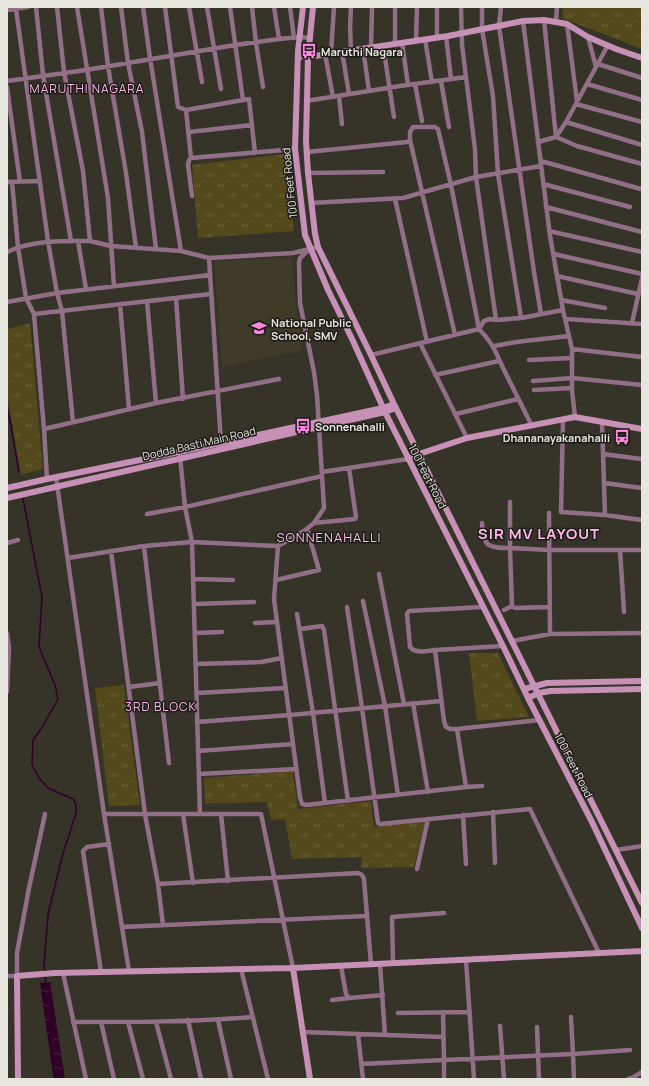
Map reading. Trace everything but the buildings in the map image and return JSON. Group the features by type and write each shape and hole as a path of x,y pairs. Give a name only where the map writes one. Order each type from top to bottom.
{"street":[{"path":"8,9 28,7"},
{"path":"36,7 43,75 71,241"},
{"path":"57,7 64,72 83,172 90,241"},
{"path":"77,7 86,70 108,198 114,286"},
{"path":"101,7 108,66 126,173 136,248"},
{"path":"121,7 128,63 142,132 156,249"},
{"path":"143,7 181,252"},
{"path":"165,7 170,55 178,107 186,110 250,99 255,153"},
{"path":"189,7 202,82"},
{"path":"207,7 221,89"},
{"path":"230,7 244,100"},
{"path":"252,7 263,87"},
{"path":"274,7 279,39"},
{"path":"290,7 297,37"},
{"name":"100 Feet Road","path":"303,7 297,37 298,56 295,149 305,235 310,249 384,410 539,720 592,822 642,928"},
{"name":"100 Feet Road","path":"313,7 308,57 306,152 311,203 318,247 395,406 616,850 640,893 642,902"},
{"path":"333,97 328,53 334,7"},
{"path":"350,50 351,7"},
{"path":"371,47 372,7"},
{"path":"394,7 395,43"},
{"path":"416,40 417,7"},
{"path":"437,37 438,7"},
{"path":"461,7 461,33 475,149 476,177 496,320"},
{"path":"482,7 482,29 493,96 498,174 521,318"},
{"path":"501,7 499,26 541,314"},
{"path":"556,21 557,7"},
{"path":"16,9 48,241 57,293 62,311 73,422"},
{"path":"544,20 556,137"},
{"path":"298,56 308,57 446,36 522,21 544,20 567,24 608,46 642,58"},
{"path":"522,21 546,207 561,300 572,349 572,388 575,417"},
{"path":"567,24 577,103"},
{"path":"446,36 451,79"},
{"path":"588,36 597,66"},
{"path":"7,80 86,70 150,58 256,42 297,37 311,38"},
{"path":"425,39 432,82"},
{"path":"402,42 408,85"},
{"path":"383,45 394,117"},
{"path":"556,137 577,103 608,46"},
{"path":"362,48 370,91"},
{"path":"342,51 349,94"},
{"path":"597,66 642,78"},
{"path":"306,101 466,77"},
{"path":"441,81 449,127"},
{"path":"415,84 422,121"},
{"path":"587,84 642,100"},
{"path":"7,88 20,182"},
{"path":"339,96 342,124"},
{"path":"577,103 642,122"},
{"path":"186,110 191,158 188,165 192,196"},
{"path":"566,122 642,145"},
{"path":"189,132 252,124"},
{"path":"455,335 410,140 410,132 413,128 436,128 451,185 479,329 494,346 499,361 532,426"},
{"path":"538,142 556,137 577,146 642,164"},
{"path":"306,152 407,142 410,140"},
{"path":"191,158 295,149"},
{"path":"311,203 395,199 476,177 498,174 541,163 641,188"},
{"path":"308,173 383,172"},
{"path":"40,181 9,182 26,298 34,314 48,478"},
{"path":"543,184 630,207"},
{"path":"395,199 427,342"},
{"path":"546,207 642,232"},
{"path":"550,231 642,252"},
{"path":"7,252 18,247 48,241 90,241 111,246 181,252 209,258 292,253 318,247"},
{"path":"78,241 86,289"},
{"path":"68,558 144,546 192,542 278,546 307,529 314,523 324,508 314,372 300,304 299,264 300,258 310,249"},
{"path":"554,254 642,274"},
{"path":"209,258 221,443"},
{"path":"7,302 86,289 210,275"},
{"path":"557,276 638,294"},
{"path":"632,323 642,278"},
{"path":"34,314 211,294"},
{"path":"176,298 182,399"},
{"path":"561,300 605,308"},
{"path":"148,301 156,404"},
{"path":"120,304 129,409"},
{"path":"371,355 479,329 484,321 490,319 521,318 563,310"},
{"path":"566,319 642,324"},
{"path":"494,346 569,336"},
{"path":"420,343 467,438"},
{"path":"572,349 642,357"},
{"path":"529,360 572,358"},
{"path":"435,375 499,361"},
{"path":"533,381 572,378 642,385"},
{"path":"44,429 129,409 279,379"},
{"path":"534,390 572,388"},
{"path":"456,414 518,399"},
{"name":"Dodda Basti Main Road","path":"7,498 180,455 319,425 384,410 395,406"},
{"path":"147,514 185,507 349,468 408,459 467,438 575,417 642,429"},
{"path":"562,420 561,512 605,515 642,520"},
{"path":"602,422 605,515"},
{"name":"Dodda Basti Main Road","path":"9,488 48,478 180,455 221,443 319,425"},
{"path":"603,454 642,459"},
{"path":"180,455 185,507 192,542 200,814"},
{"path":"314,523 355,519 356,517 349,468"},
{"path":"56,477 104,814 129,971"},
{"path":"604,483 642,488"},
{"path":"510,502 512,606"},
{"path":"549,513 550,634"},
{"path":"482,523 484,540 488,545 494,548 549,550 642,550"},
{"path":"276,580 319,570 307,529"},
{"path":"7,543 18,540"},
{"path":"144,546 169,763"},
{"path":"278,546 274,599 301,802 306,805 482,786"},
{"path":"620,550 624,612"},
{"path":"111,551 145,814 158,884 163,925"},
{"path":"379,574 404,704"},
{"path":"193,579 233,580"},
{"path":"363,601 385,706 398,795"},
{"path":"194,604 254,602"},
{"path":"504,610 512,606 515,608 550,607"},
{"path":"347,607 378,822 380,824 530,809 599,953"},
{"path":"483,607 409,611 407,614 410,647 412,650 416,651 503,646"},
{"path":"297,614 313,713 325,803"},
{"path":"255,624 277,622"},
{"path":"300,629 322,626 323,629 348,801"},
{"path":"195,633 222,632"},
{"path":"7,633 9,648 7,692"},
{"path":"512,641 550,634 642,633"},
{"path":"435,650 441,701 446,727 450,729 457,729 539,720"},
{"path":"196,664 261,662 282,658"},
{"path":"524,689 534,685 547,683 642,681"},
{"path":"129,687 160,683"},
{"path":"197,693 286,688"},
{"path":"528,698 539,693 550,691 642,689"},
{"path":"198,722 441,701"},
{"path":"413,703 428,792"},
{"path":"457,729 466,787"},
{"path":"198,751 293,744"},
{"path":"199,774 296,769"},
{"path":"493,812 495,863"},
{"path":"18,1079 17,953 45,814"},
{"path":"104,814 261,814 293,968 310,1079"},
{"path":"183,814 193,883"},
{"path":"221,814 228,881"},
{"path":"462,815 466,864"},
{"path":"417,869 428,819"},
{"path":"101,972 83,851 87,847 109,844"},
{"path":"616,850 642,846"},
{"path":"158,884 358,873 362,875 364,879 371,964"},
{"path":"393,963 392,917 444,913"},
{"path":"122,927 366,916"},
{"path":"7,976 55,973 293,968 642,952"},
{"path":"466,960 474,1079"},
{"path":"380,964 385,1035"},
{"path":"341,966 346,994 349,998"},
{"path":"241,968 268,1079"},
{"path":"63,973 86,1079"},
{"path":"332,1000 383,995"},
{"path":"443,1012 444,1079"},
{"path":"398,1013 470,1012"},
{"path":"73,1022 156,1022 253,1017"},
{"path":"571,1017 574,1079"},
{"path":"188,1020 201,1079"},
{"path":"218,1020 231,1079"},
{"path":"101,1022 114,1079"},
{"path":"128,1022 143,1079"},
{"path":"156,1022 171,1079"},
{"path":"500,1026 504,1079"},
{"path":"537,1027 539,1079"},
{"path":"303,1032 443,1037"},
{"path":"358,1034 362,1079"},
{"path":"361,1064 630,1050"},
{"path":"628,1079 642,1072"}],"shaded area":[{"name":"National Public School, SMV","path":"292,258 296,306 303,350 222,367 214,261"}],"green space":[{"path":"563,7 642,7 642,49 562,18"},
{"path":"287,154 294,231 198,238 192,165"},
{"path":"30,323 43,469 21,475 7,393 7,329"},
{"path":"469,653 498,653 529,717 477,721"},
{"path":"124,685 140,805 109,806 95,688"},
{"path":"293,771 298,809 371,801 374,827 425,821 414,867 361,868 362,857 292,859 285,819 271,820 267,802 205,804 204,778"}],"water":[{"path":"50,982 65,1079 54,1079 53,1075 40,983"}],"waterway":[{"path":"7,408 19,472"},
{"path":"23,499 42,597 39,647 55,685 58,699 33,740 32,765 39,778 48,788 73,799 76,804 76,813 62,857 48,915 44,964 45,972"},
{"path":"45,976 46,984"}],"place":[{"name":"Maruthi Nagara","path":"309,51"},
{"name":"National Public School, SMV","path":"259,328"},
{"name":"Sonnenahalli","path":"303,426"},
{"name":"Dhananayakanahalli","path":"622,437"}],"district":[{"name":"MARUTHI NAGARA","path":"87,88"},
{"name":"SIR MV LAYOUT","path":"539,533"},
{"name":"SONNENAHALLI","path":"329,537"},
{"name":"3RD BLOCK","path":"161,706"}]}
